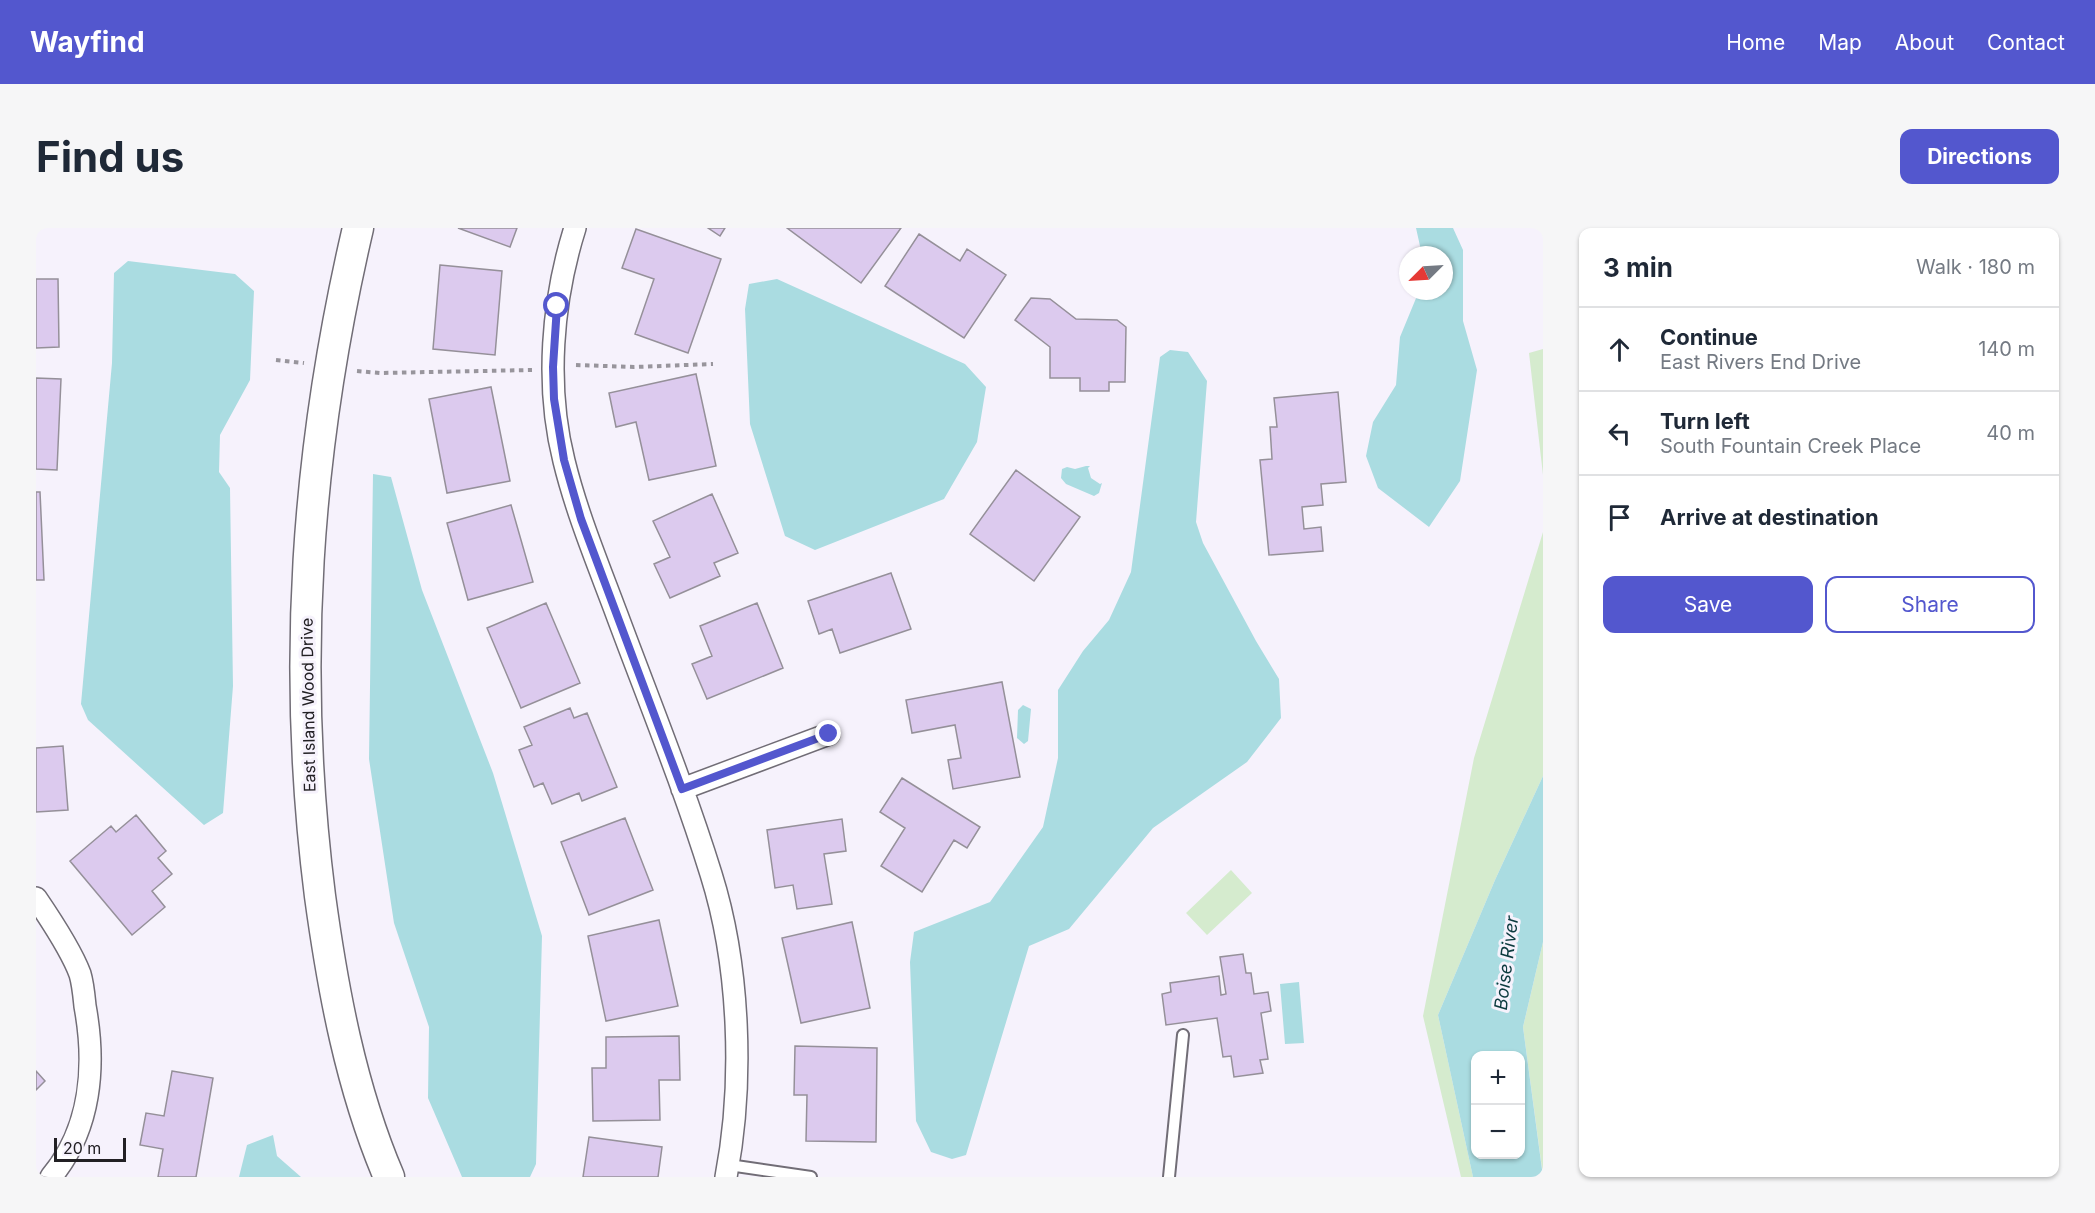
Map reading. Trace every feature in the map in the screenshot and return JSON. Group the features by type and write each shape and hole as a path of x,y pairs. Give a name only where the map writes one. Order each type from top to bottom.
{"street":[{"name":"East Island Wood Drive","path":"358,228 344,287 327,379 315,472 307,566 305,660 307,754 314,847 326,940 347,1049 370,1127 389,1177"},
{"path":"575,228 557,306 553,367 554,399 564,460 581,519 682,789 712,875 720,908 732,974 736,1041 734,1108 728,1171"},
{"path":"682,789 829,734"},
{"path":"36,898 55,927 80,975 90,1032 90,1083 83,1121 61,1165 51,1177"}],"lane":[{"path":"1169,1177 1183,1035"},
{"path":"728,1171 810,1177"}],"path":[{"path":"276,360 308,364"},
{"path":"572,365 634,367 713,364"},
{"path":"350,370 380,373 532,370"}],"green space":[{"path":"1543,349 1543,475 1529,353"},
{"path":"1543,532 1543,776 1495,880 1438,1015 1473,1177 1461,1177 1423,1016 1474,758"},
{"path":"1231,870 1252,893 1207,935 1186,913"},
{"path":"1543,942 1543,1176 1523,1027"}],"water":[{"path":"1416,228 1453,228 1463,250 1463,321 1477,370 1460,481 1429,527 1378,488 1366,456 1373,422 1396,385 1400,337 1415,300 1453,300 1453,246 1420,246"},
{"path":"128,261 235,274 254,291 250,380 220,435 219,472 230,488 233,686 223,813 204,825 88,720 81,704 112,363 114,273"},
{"path":"777,279 965,364 986,387 977,442 944,499 815,550 785,536 750,424 745,309 749,284"},
{"path":"1170,350 1188,352 1207,381 1196,522 1203,543 1279,679 1281,718 1247,762 1153,828 1069,929 1029,946 966,1155 952,1159 931,1152 916,1121 910,962 914,932 990,902 1043,827 1058,758 1058,690 1083,651 1109,620 1131,572 1160,357"},
{"path":"1090,466 1088,468 1091,478 1102,483 1099,493 1094,496 1066,484 1061,478 1062,469"},
{"path":"373,474 391,477 422,590 493,773 542,936 536,1164 530,1177 462,1177 428,1098 429,1027 394,923 369,759"},
{"path":"1023,705 1031,709 1028,741 1024,744 1017,738 1018,710"},
{"name":"Boise River","path":"1543,776 1543,942 1523,1027 1543,1177 1473,1177 1438,1015 1495,880"},
{"path":"1299,982 1304,1043 1285,1044 1280,984"},
{"path":"273,1135 277,1156 301,1177 239,1177 247,1145"}],"building":[{"path":"458,228 517,228 510,247"},
{"path":"708,228 725,228 720,236"},
{"path":"787,228 901,228 861,283"},
{"path":"636,229 721,259 688,353 635,334 654,279 622,268"},
{"path":"919,234 960,261 967,249 1006,275 964,338 885,286"},
{"path":"440,265 502,271 495,355 433,349"},
{"path":"36,279 58,279 59,347 36,348"},
{"path":"1031,298 1050,299 1076,319 1117,320 1126,327 1125,382 1109,382 1109,391 1080,391 1080,378 1050,378 1050,347 1015,320"},
{"path":"696,374 716,466 649,480 636,422 616,427 609,393"},
{"path":"36,378 61,379 57,470 36,469"},
{"path":"491,387 510,481 447,493 429,399"},
{"path":"1338,392 1346,482 1321,484 1323,505 1302,507 1304,529 1321,527 1323,551 1269,555 1260,460 1272,459 1270,427 1277,427 1274,398"},
{"path":"1016,470 1080,517 1034,581 970,534"},
{"path":"36,492 40,492 44,580 36,580"},
{"path":"712,494 738,553 714,563 720,576 670,598 654,564 670,557 653,521"},
{"path":"511,505 533,582 468,600 447,523"},
{"path":"891,573 911,629 840,653 832,629 819,634 808,601"},
{"path":"546,603 580,683 521,708 487,628"},
{"path":"757,603 783,668 707,699 692,664 712,656 700,626"},
{"path":"1002,682 1020,777 953,789 948,760 961,758 955,725 912,733 906,700"},
{"path":"570,708 574,718 587,713 617,787 582,801 579,793 552,804 543,783 534,787 519,750 532,745 524,727"},
{"path":"63,746 68,810 36,812 36,748"},
{"path":"902,778 980,827 967,848 954,840 922,892 881,866 905,828 880,812"},
{"path":"136,815 166,851 158,858 172,874 152,891 165,907 132,935 70,861 111,826 116,832"},
{"path":"625,818 653,890 589,915 561,842"},
{"path":"842,819 846,851 824,854 832,904 797,909 793,885 775,888 767,830"},
{"path":"659,920 678,1006 606,1021 588,936"},
{"path":"852,922 870,1008 801,1023 782,938"},
{"path":"1243,954 1246,973 1251,973 1254,994 1268,992 1271,1011 1261,1013 1268,1059 1260,1060 1263,1073 1234,1077 1231,1056 1223,1057 1217,1018 1166,1025 1162,994 1171,992 1170,983 1219,976 1221,995 1226,994 1220,957"},
{"path":"679,1036 680,1080 659,1080 660,1120 593,1121 592,1068 606,1068 606,1037"},
{"path":"795,1046 877,1048 876,1142 806,1141 807,1095 794,1095"},
{"path":"36,1071 45,1081 36,1090"},
{"path":"172,1071 213,1078 196,1177 158,1177 163,1149 140,1145 146,1113 164,1116"},
{"path":"589,1137 662,1147 658,1177 583,1177"}],"route":[{"path":"557,306 553,367 554,399 564,460 581,519 682,789 829,734"}]}
